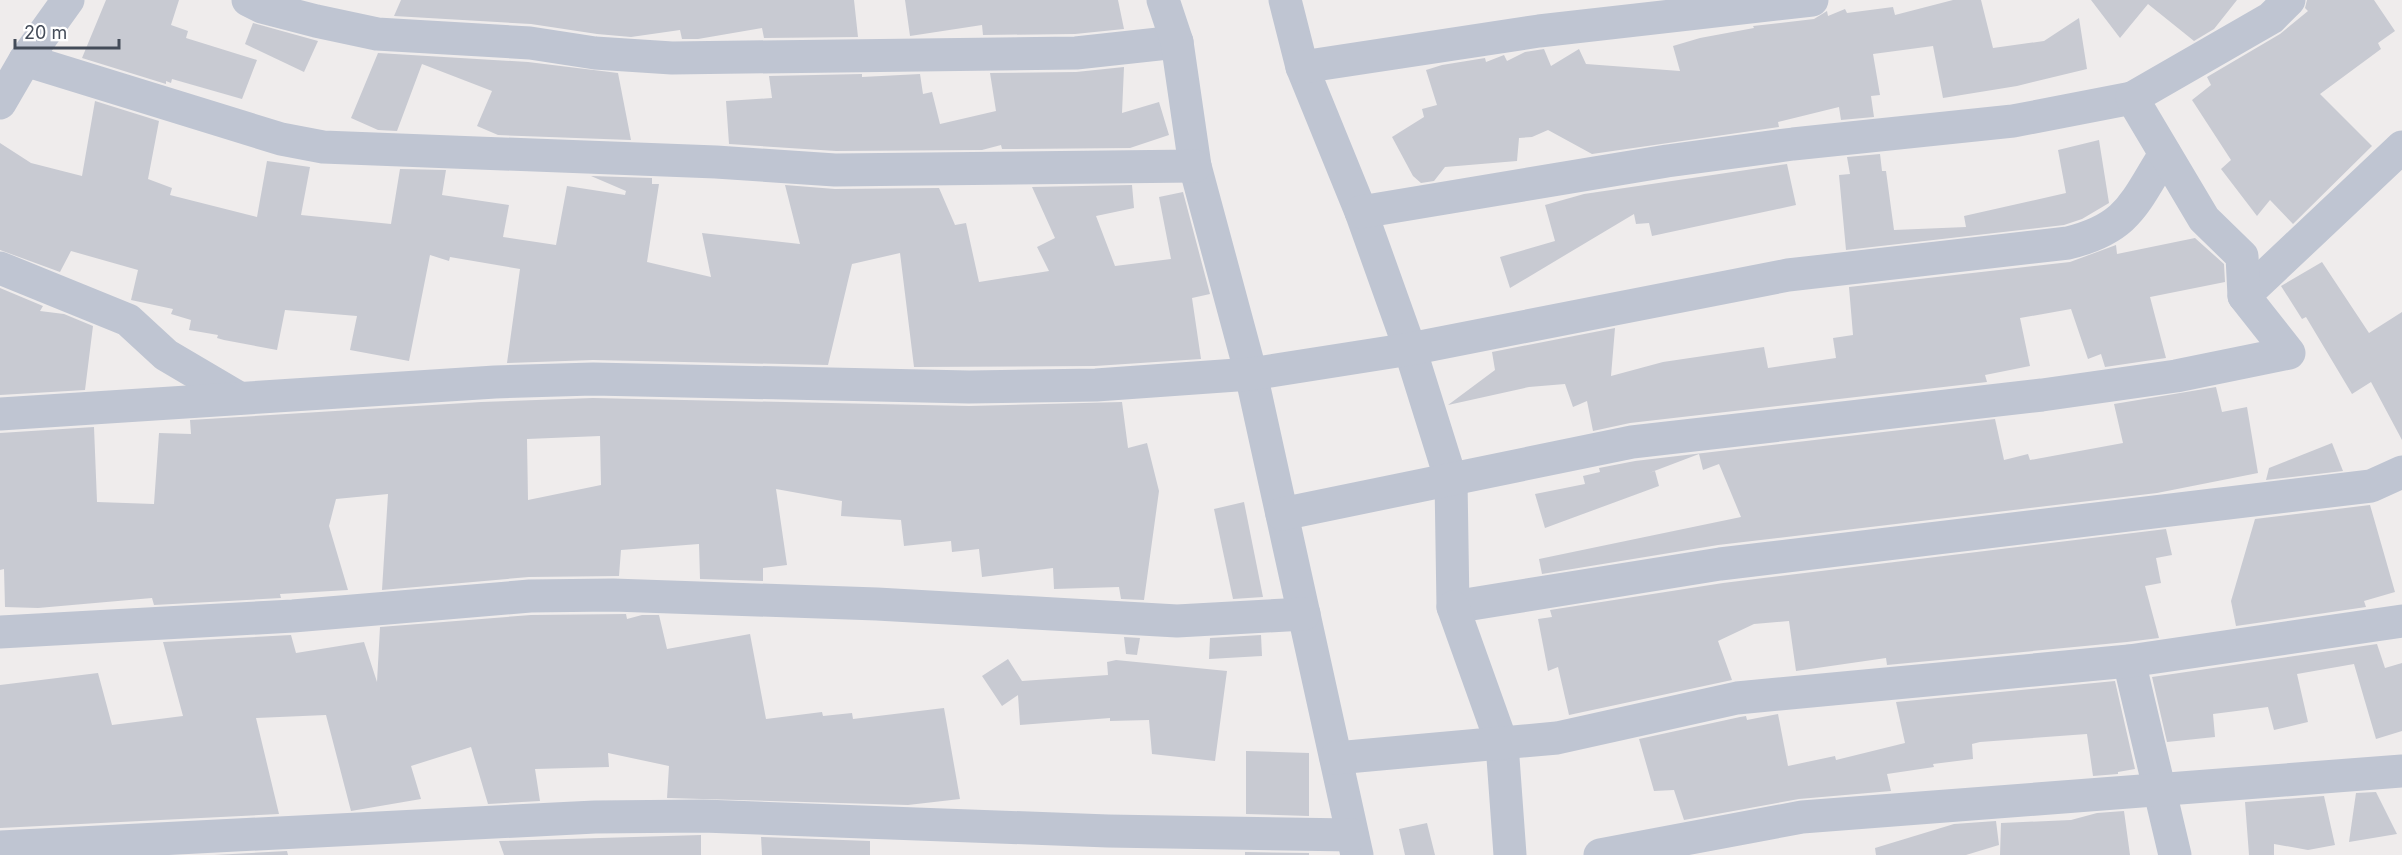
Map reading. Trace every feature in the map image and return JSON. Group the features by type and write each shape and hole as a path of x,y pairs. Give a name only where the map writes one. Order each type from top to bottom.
{"street":[{"path":"2,95 68,0"},
{"path":"248,0 262,7 316,21 377,33 530,44 672,58 1076,53 1177,42"},
{"path":"0,847 595,817 703,816 1108,831 1354,845 1251,374 1195,166 1177,42 1163,0"},
{"path":"1285,0 1302,67 1360,212 1410,349 1451,480 1453,607 1502,744 1510,855"},
{"path":"1302,67 1539,31 1812,0"},
{"path":"1360,212 1667,161 1792,144 2013,121 2132,98 2262,24 2289,0"},
{"path":"25,60 281,139 323,147 716,162 835,170 1195,166"},
{"path":"1282,514 1632,442 2053,393 2176,376 2289,353 2244,296 2242,256 2204,219 2132,98"},
{"path":"2244,296 2402,147"},
{"path":"0,414 239,398 593,379 969,387 1096,384 1251,374 1410,349 1788,275 2068,243 2089,237 2120,221 2165,154"},
{"path":"0,268 128,320 166,355 239,398"},
{"path":"1453,607 1720,564 2371,486 2402,472"},
{"path":"0,632 293,616 530,596 590,595 888,605 1177,621 1304,614"},
{"path":"1336,758 1502,744 1584,733 1737,698 2128,661 2402,621"},
{"path":"2128,661 2175,855"},
{"path":"1600,855 1802,817 2402,771"}],"building":[{"path":"106,0 179,0 171,25 188,31 186,38 257,60 242,99 172,79 171,83 166,81 166,84 82,58"},
{"path":"401,0 854,0 858,37 764,38 762,28 698,39 682,39 680,30 631,37 531,24 394,16"},
{"path":"905,0 1118,0 1124,29 1075,34 983,35 982,25 910,36"},
{"path":"1953,0 1981,0 1993,48 2044,41 2079,18 2087,69 2017,86 1943,98 1933,46 1873,54 1880,95 1871,96 1874,117 1841,120 1839,107 1778,122 1779,127 1592,154 1548,130 1532,137 1519,138 1517,161 1445,167 1434,181 1421,183 1413,176 1392,137 1424,117 1422,109 1437,105 1426,70 1442,65 1485,58 1486,62 1504,55 1507,61 1525,52 1544,49 1551,66 1579,49 1586,64 1680,71 1673,46 1700,38 1754,28 1753,26 1814,19 1827,11 1828,16 1845,9 1847,13 1893,7 1895,15"},
{"path":"2091,0 2237,0 2214,29 2194,41 2148,4 2120,38"},
{"path":"2307,0 2374,0 2395,31 2378,43 2381,49 2320,94 2372,146 2293,224 2270,200 2257,216 2221,169 2231,160 2192,100 2211,85 2207,77 2280,34 2308,11 2305,8"},
{"path":"253,23 318,41 304,72 245,44"},
{"path":"378,53 528,62 618,73 631,140 498,135 477,126 492,91 422,64 397,131 378,130 351,118"},
{"path":"1124,67 1122,113 1159,102 1169,135 1130,148 1002,149 1001,145 982,150 836,151 729,144 726,101 772,98 769,76 862,74 862,77 920,74 923,94 932,92 940,124 996,111 990,73 1076,72"},
{"path":"95,101 159,121 148,179 172,188 170,195 257,217 267,161 310,167 301,215 391,224 400,169 446,170 442,195 509,205 503,237 556,245 567,186 625,195 626,191 591,176 652,178 652,184 659,184 647,262 711,277 702,233 800,244 785,185 835,189 939,188 955,225 966,223 979,282 1049,271 1037,247 1055,238 1032,187 1132,185 1134,208 1096,216 1115,266 1171,259 1159,197 1183,192 1210,294 1192,298 1201,359 1095,366 914,367 900,253 852,264 828,365 593,360 507,363 520,269 450,257 449,261 430,255 409,361 350,350 357,316 285,310 277,350 224,340 217,338 218,335 189,330 191,320 171,314 173,309 131,300 138,270 71,251 60,272 0,250 0,143 31,163 82,176"},
{"path":"2099,140 2109,203 2082,219 2064,225 1846,250 1839,175 1850,174 1847,157 1880,154 1882,171 1886,171 1894,230 1966,227 1964,216 2066,193 2058,150"},
{"path":"1787,164 1796,205 1652,236 1649,223 1636,224 1634,214 1510,288 1500,257 1555,241 1545,205 1584,194"},
{"path":"2195,238 2224,264 2225,282 2150,297 2166,358 2105,367 2101,354 2088,359 2071,309 2020,318 2030,366 1985,375 1987,382 1630,423 1593,431 1587,401 1573,407 1565,384 1529,387 1448,405 1495,370 1492,352 1615,328 1611,376 1663,362 1764,347 1768,368 1836,358 1833,338 1853,335 1849,287 2070,262 2116,245 2117,254"},
{"path":"2322,262 2369,333 2402,312 2402,440 2371,382 2352,394 2306,317 2302,319 2281,286"},
{"path":"0,288 43,306 40,311 64,314 93,326 85,390 0,395"},
{"path":"2216,387 2222,412 2247,407 2258,473 2157,493 1718,545 1542,574 1539,559 1741,517 1719,464 1703,470 1699,454 1649,473 1655,471 1659,486 1545,528 1535,494 1585,484 1583,476 1600,472 1599,468 1635,461 1995,419 2004,460 2028,454 2030,460 2123,443 2114,404"},
{"path":"593,398 969,406 1122,402 1128,448 1147,443 1159,491 1144,600 1121,599 1119,587 1054,589 1053,568 982,577 979,549 952,552 951,541 904,546 901,520 841,516 842,501 776,489 787,565 763,568 763,581 700,579 699,544 621,550 619,576 529,577 382,590 388,494 336,499 329,526 348,590 280,594 281,598 154,605 152,598 38,608 5,607 4,569 0,570 0,433 94,427 97,502 154,504 159,433 191,434 190,420 481,402","holes":["600,436 601,485 528,500 527,439"]},
{"path":"2332,443 2343,471 2266,480 2269,468"},
{"path":"1244,502 1263,597 1233,599 1214,509"},
{"path":"2370,505 2395,592 2364,601 2366,607 2236,626 2231,601 2255,519"},
{"path":"2166,529 2172,555 2156,558 2161,583 2145,586 2159,638 1887,665 1886,658 1796,671 1789,621 1754,624 1718,641 1732,680 1569,715 1558,667 1548,671 1538,619 1552,617 1550,610 1723,583"},
{"path":"626,614 627,619 642,615 659,615 667,649 750,634 766,719 822,712 823,716 852,713 853,719 944,708 960,799 908,805 667,798 669,766 608,753 609,767 535,769 540,801 488,804 471,747 411,766 421,799 351,811 326,715 256,718 279,814 0,828 0,685 98,673 112,725 183,716 163,642 291,635 296,653 364,642 377,682 380,627 531,615"},
{"path":"1261,635 1262,656 1209,659 1210,638"},
{"path":"1124,637 1140,638 1137,655 1126,654"},
{"path":"2377,644 2385,668 2402,663 2402,731 2376,739 2354,664 2297,674 2308,722 2274,730 2268,707 2213,714 2215,737 2167,742 2152,677"},
{"path":"1008,659 1022,681 1108,675 1107,662 1116,660 1227,671 1215,761 1152,754 1149,720 1110,721 1110,718 1020,725 1018,695 1002,706 982,676"},
{"path":"2115,681 2135,769 2118,772 2118,774 2093,776 2087,734 1980,742 1972,744 1973,759 1933,764 1934,767 1887,774 1891,791 1799,799 1684,820 1674,790 1654,791 1639,739 1740,717 1746,716 1747,720 1778,714 1788,766 1835,756 1836,760 1905,743 1896,702"},
{"path":"1246,751 1309,753 1309,816 1246,814"},
{"path":"2376,792 2397,834 2349,842 2356,793"},
{"path":"2324,796 2335,845 2308,850 2274,844 2274,855 2249,855 2245,802"},
{"path":"2124,811 2130,855 2000,855 2001,823 2071,820 2097,813"},
{"path":"1996,821 1999,845 1966,855 1876,855 1875,848 1954,824"},
{"path":"1427,823 1435,855 1405,855 1399,829"},
{"path":"701,835 701,855 504,855 499,841"},
{"path":"761,837 870,841 870,855 762,855"},
{"path":"287,851 288,855 214,855"},
{"path":"1245,852 1309,853 1309,855 1245,855"}]}
